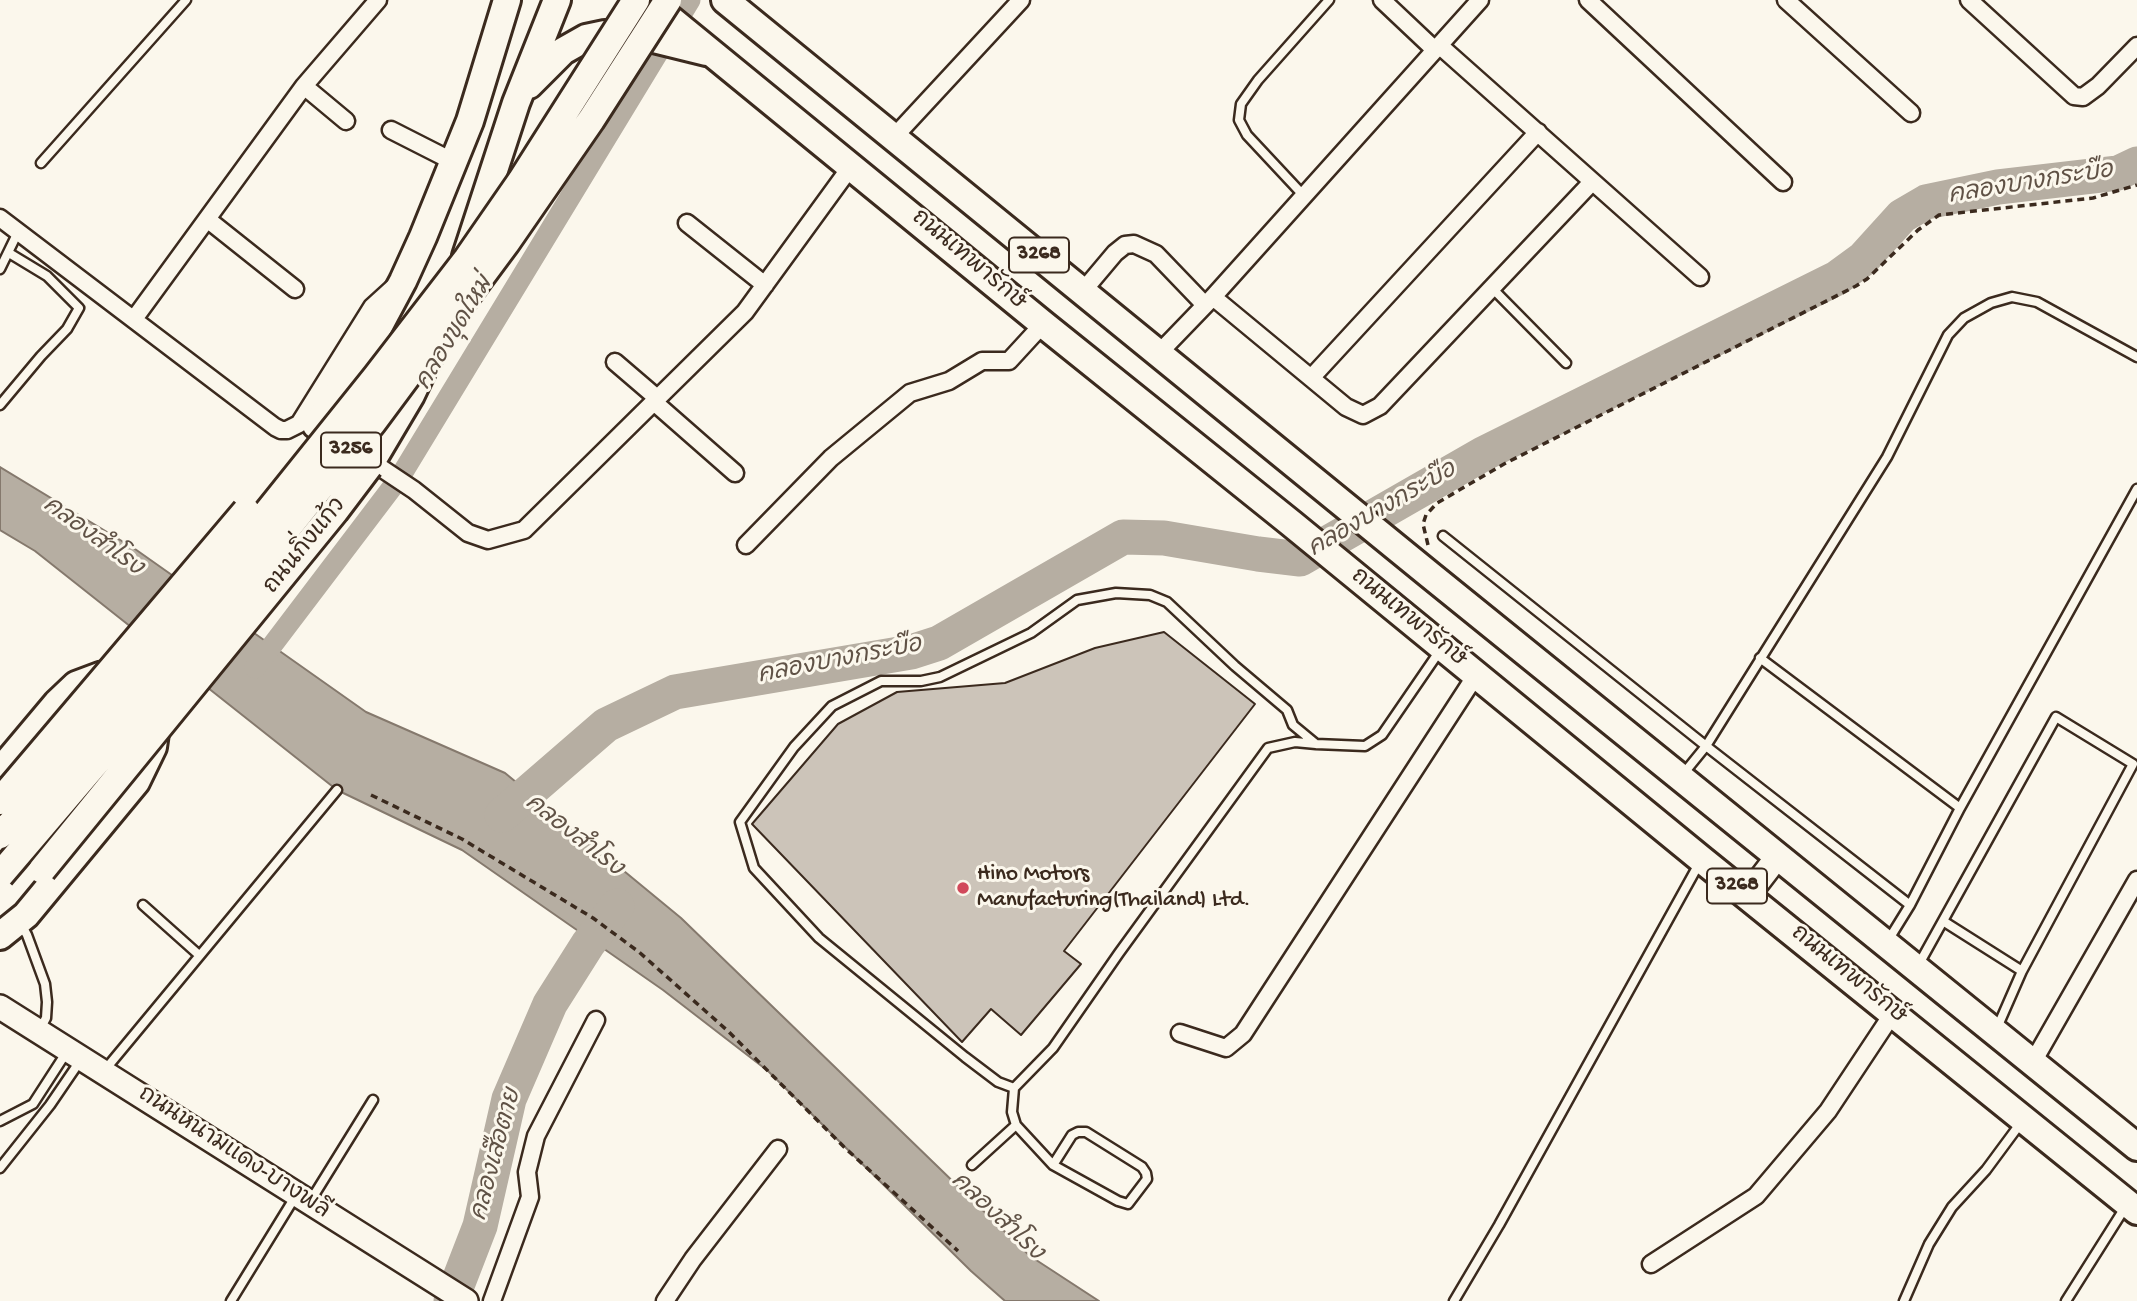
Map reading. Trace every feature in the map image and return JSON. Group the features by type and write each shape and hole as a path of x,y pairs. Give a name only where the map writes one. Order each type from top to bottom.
{"main road":[{"name":"3256","path":"0,801 300,448 363,356 403,281 454,162 470,121 508,0"},
{"name":"ถนนกิ่งแก้ว","path":"6,925 42,870 327,522 377,468 451,302 516,103 557,0"},
{"name":"3256","path":"0,835 32,802 104,716 376,377 467,259 636,0"},
{"name":"ถนนเทพารักษ์","path":"647,0 2132,1207"},
{"name":"3256","path":"0,874 134,718 373,422 506,243 591,120 668,0"},
{"name":"ถนนเทพารักษ์","path":"725,0 2137,1147"},
{"path":"516,103 534,78 564,51 586,38 606,34 636,35 715,54"},
{"path":"0,771 57,703 76,685 88,679 100,676 153,719 153,747 136,782 26,915 6,925"},
{"path":"1748,895 1778,856"},
{"name":"ถนนหนามแดง-บางพลี","path":"0,1007 466,1301"}],"street":[{"path":"134,319 304,86 378,0"},
{"path":"895,136 1021,0"},
{"path":"1382,0 1538,132 1700,277"},
{"path":"1159,352 1209,301 1480,0"},
{"path":"1588,0 1783,182"},
{"path":"1786,0 1911,113"},
{"path":"1969,0 2074,96 2083,97 2098,86 2137,46"},
{"path":"304,86 346,121"},
{"path":"391,130 454,162"},
{"path":"1311,378 1538,132"},
{"path":"377,468 414,490 468,533 488,540 523,530 745,312 852,165"},
{"path":"1083,291 1115,253 1125,245 1134,244 1156,254 1209,301 1346,407 1363,415 1380,406 1592,182"},
{"path":"206,219 295,289"},
{"path":"1,221 275,427 287,430 299,424 306,415 372,307 390,289 403,281"},
{"path":"687,222 765,285"},
{"path":"747,545 831,458 910,393 948,381 982,361 1009,360 1043,324"},
{"path":"615,362 735,473"},
{"path":"1181,1033 1226,1048 1243,1034 1476,675"},
{"path":"2033,1062 2137,880"},
{"path":"1651,1265 1756,1196 1828,1111 1893,1013"},
{"path":"492,1301 530,1197 527,1172 536,1136 596,1020"},
{"path":"665,1301 693,1259 778,1149"}],"lane":[{"path":"41,163 186,0"},
{"path":"1304,196 1247,135 1239,120 1241,104 1258,80 1329,0"},
{"path":"0,269 18,232"},
{"path":"0,405 41,356 68,329 79,309 47,276 9,253"},
{"path":"1492,288 1566,363"},
{"path":"1681,777 1706,746 1887,457 1948,335 1964,318 1991,303 2012,297 2037,302 2137,358"},
{"path":"1886,945 2137,489"},
{"path":"1443,536 1910,905"},
{"path":"1014,1088 998,1082 965,1057 819,939 754,868 740,822 794,747 832,706 881,681 921,681 940,677 1031,633 1077,600 1116,593 1150,594 1167,602 1235,666 1287,709 1293,725 1316,744"},
{"path":"1053,1165 1072,1135 1086,1132 1142,1167 1147,1179 1128,1204 1053,1165 1016,1125 1012,1112 1014,1088 1054,1048 1119,953 1268,748 1295,742 1365,746 1382,735 1442,648"},
{"path":"1760,659 1960,808"},
{"path":"1916,969 2056,717 2133,764 2022,971 1995,1033"},
{"path":"104,1071 337,790"},
{"path":"1454,1301 1499,1225 1701,859"},
{"path":"143,905 199,955"},
{"path":"1943,920 2022,971"},
{"path":"6,925 27,935 45,984 46,1018 39,1032"},
{"path":"0,1121 33,1104 75,1054"},
{"path":"0,1168 50,1105 75,1054"},
{"path":"231,1301 373,1100"},
{"path":"1903,1301 1929,1244 1952,1207 1986,1170 2024,1119"},
{"path":"972,1165 1016,1125"},
{"path":"2066,1301 2132,1207"}],"path":[{"path":"1430,575 1427,535 1423,524 1426,515 1437,503 1504,464 1856,286 1867,279 1927,222 1939,215 2093,198 2128,190 2137,185"},
{"path":"371,795 462,839 593,918 639,952 729,1032 844,1147 958,1251"}],"water":[{"name":"คลองสำโรง","path":"0,467 135,549 366,712 505,773 681,918 1030,1256 1099,1301 1005,1301 971,1271 768,1071 663,990 462,850 337,790 35,551 0,530"}],"building":[{"name":"Hino Motors Manufacturing(Thailand) Ltd.","path":"1164,632 1255,704 1064,951 1081,964 1021,1035 991,1009 962,1042 752,824 838,724 897,692 1005,683 1095,648"}],"waterway":[{"name":"คลองขุดใหม่","path":"255,668 400,477 690,0"},
{"name":"คลองบางกระบือ","path":"502,815 606,725 675,692 911,652 939,643 1123,537 1164,538 1300,559 1483,454 1837,278 1863,259 1902,216 1926,202 1998,187 2118,173 2137,164"},
{"name":"คลองเสือตาย","path":"451,1301 480,1226 509,1099 550,1004 588,944 617,906"}],"place":[{"name":"Hino Motors Manufacturing(Thailand) Ltd.","path":"963,888"}]}
